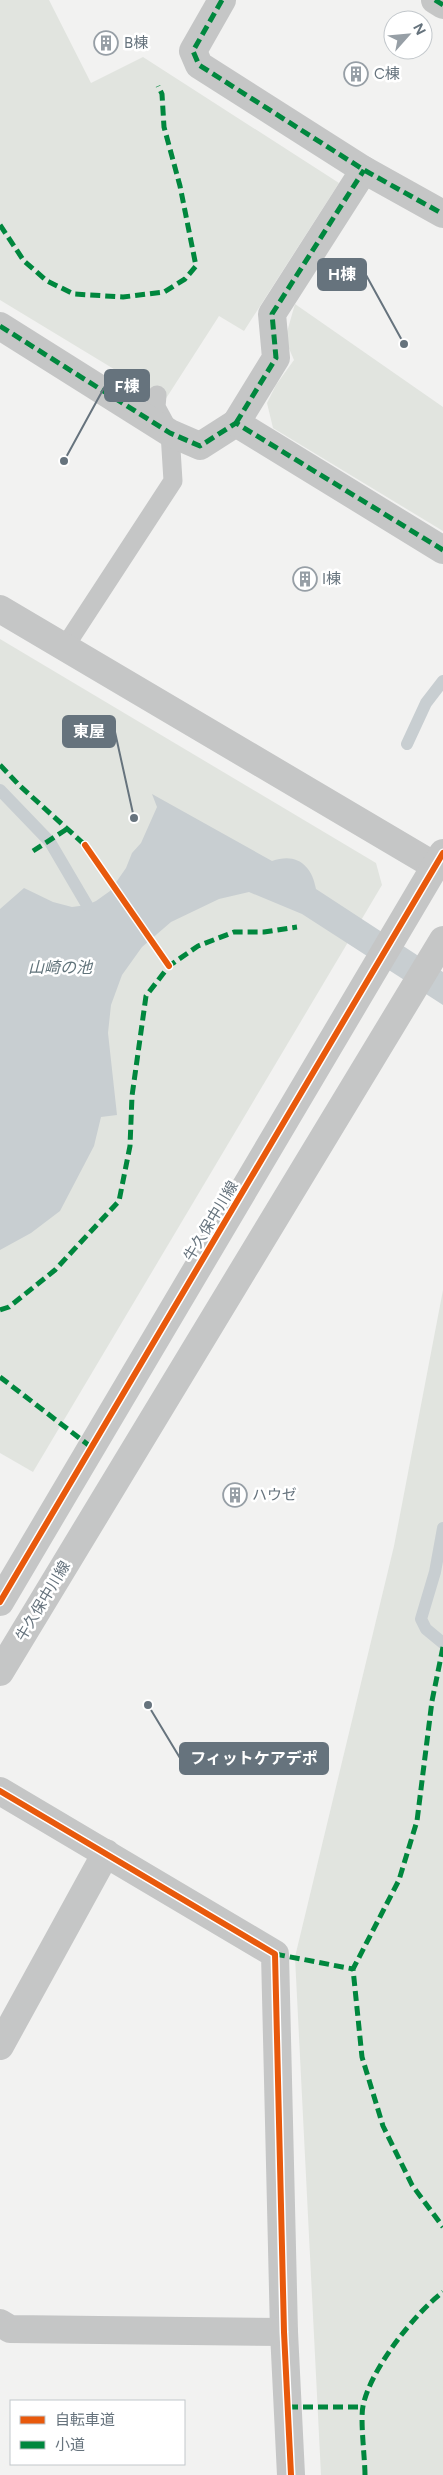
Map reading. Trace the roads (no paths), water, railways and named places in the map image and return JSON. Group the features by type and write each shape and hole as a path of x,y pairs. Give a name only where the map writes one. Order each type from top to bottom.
{"street":[{"path":"222,0 193,51 199,65 364,170 443,214"},
{"path":"435,0 443,4"},
{"path":"0,326 170,432 200,446 236,423 276,358 272,314 364,170"},
{"path":"236,423 443,550"},
{"path":"0,609 64,648 439,859"},
{"name":"牛久保中川線","path":"0,1602 439,859"},
{"name":"牛久保中川線","path":"0,1672 443,940"},
{"path":"0,1791 275,1954 284,2332 291,2475"},
{"path":"0,2046 106,1853"},
{"path":"0,2323 10,2329 284,2332"}],"lane":[{"path":"64,648 173,481 170,432 156,407 157,395"}],"water":[{"name":"山崎の池","path":"152,794 272,861 288,858 302,863 311,873 316,889 443,972 443,1005 302,914 249,892 219,899 171,922 142,947 122,975 111,1005 108,1033 117,1115 101,1117 94,1146 60,1211 31,1233 0,1250 0,909 24,888 53,902 72,907 87,905 110,891 126,868 132,853 141,843 157,807"}],"waterway":[{"path":"407,744 426,703 443,681"},
{"path":"0,790 50,842 87,905"},
{"path":"443,1528 435,1572 421,1619 426,1629 443,1643"}],"place":[{"name":"B棟","path":"106,43"},
{"name":"C棟","path":"356,74"},
{"name":"H棟","path":"404,344"},
{"name":"F棟","path":"64,461"},
{"name":"I棟","path":"305,579"},
{"name":"東屋","path":"134,818"},
{"name":"ハウゼ","path":"235,1495"},
{"name":"フィットケアデポ","path":"148,1705"}]}
